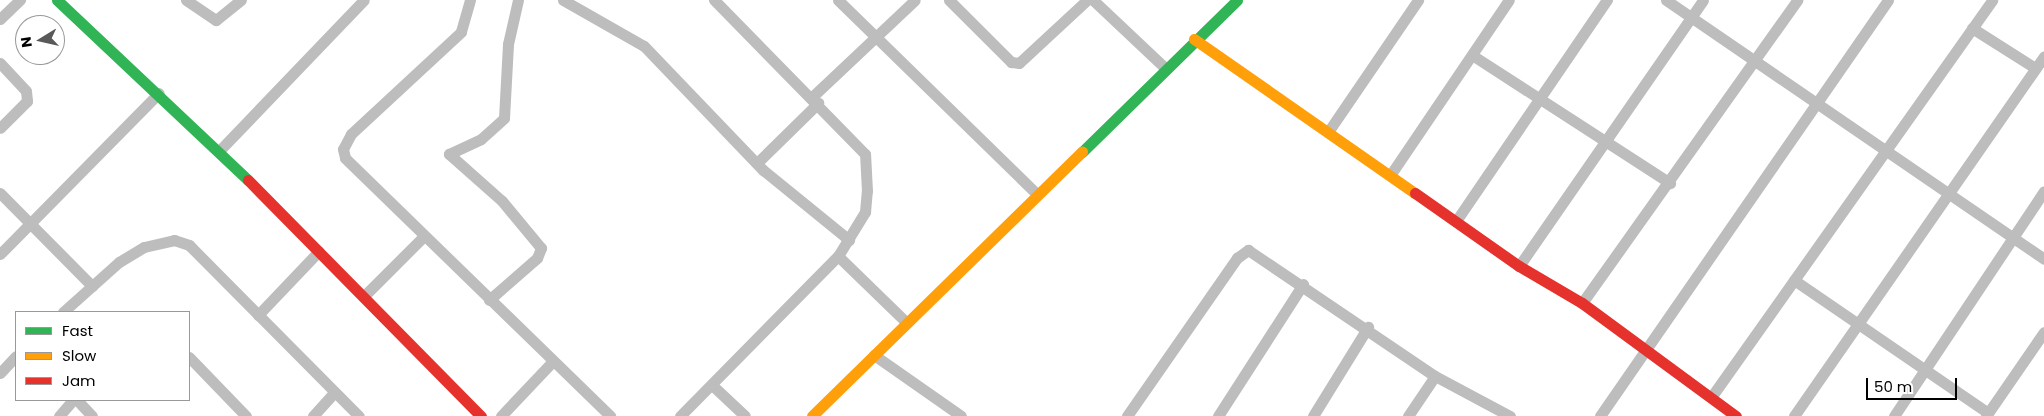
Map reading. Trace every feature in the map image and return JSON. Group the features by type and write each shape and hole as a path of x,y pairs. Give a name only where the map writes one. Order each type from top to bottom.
{"street":[{"path":"0,20 20,0"},
{"path":"57,0 159,93 219,151 364,296 477,415"},
{"path":"186,0 216,20 241,0"},
{"path":"219,151 364,0"},
{"path":"470,0 461,32 351,134 343,149 350,164 423,237 610,416"},
{"path":"489,300 537,258 541,248 502,201 449,154 481,139 504,118 508,44 518,0"},
{"path":"563,0 644,46 757,163 849,240"},
{"path":"680,416 838,256 865,212 868,164 865,154 815,100 714,0"},
{"path":"838,0 1037,194"},
{"path":"757,163 815,100 915,0"},
{"path":"949,0 1011,62 1019,63 1087,0"},
{"path":"1093,0 1164,67"},
{"path":"812,416 1164,67 1237,0"},
{"path":"1391,174 1509,0"},
{"path":"1456,221 1607,0"},
{"path":"1666,0 2044,259"},
{"path":"1519,266 1704,0"},
{"path":"1582,302 1670,183 1797,0"},
{"path":"1600,416 1888,0"},
{"path":"1712,396 1992,0"},
{"path":"1328,132 1413,2"},
{"path":"1972,28 2035,68"},
{"path":"1194,39 1391,174 1519,266 1582,302 1646,347 1736,416"},
{"path":"1472,55 1539,101 1606,140 1670,183"},
{"path":"1794,416 1947,192 2044,56"},
{"path":"0,63 26,91 27,101 0,128"},
{"path":"0,254 159,93"},
{"path":"1894,416 1926,371 2012,237 2044,191"},
{"path":"0,193 32,221 92,286"},
{"path":"364,296 423,237"},
{"path":"63,311 92,286 144,247 174,240 189,245 358,416"},
{"path":"258,315 319,250"},
{"path":"1127,416 1243,251 1255,252 1368,327 1435,376 1507,415"},
{"path":"838,256 906,323"},
{"path":"1794,280 1858,322 1987,415 2044,332"},
{"path":"1223,414 1303,284"},
{"path":"1313,416 1368,327"},
{"path":"874,355 961,416"},
{"path":"0,373 15,357"},
{"path":"190,358 246,416"},
{"path":"501,416 552,362"},
{"path":"1408,416 1435,376"},
{"path":"712,385 745,416"},
{"path":"312,416 334,393"},
{"path":"59,416 74,401"},
{"path":"76,401 92,416"}],"traffic: fast":[{"path":"57,0 248,180"},
{"path":"1082,152 1237,0"}],"traffic: slow":[{"path":"1194,39 1415,193"},
{"path":"812,416 1082,152"}],"traffic: jam":[{"path":"248,180 481,416"},
{"path":"1415,193 1519,266 1582,303 1736,416"}]}
